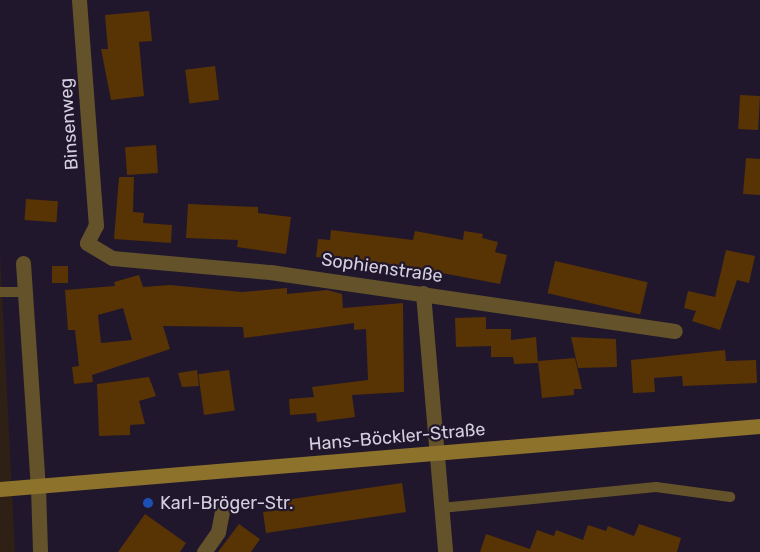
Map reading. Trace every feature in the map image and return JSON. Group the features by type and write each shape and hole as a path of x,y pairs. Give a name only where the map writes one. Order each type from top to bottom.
{"main road":[{"name":"Hans-Böckler-Straße","path":"0,489 760,426"}],"street":[{"name":"Binsenweg","path":"79,0 96,225 87,243"},
{"name":"Sophienstraße","path":"87,243 112,258 270,272 675,331"},
{"path":"23,263 38,487 40,552"},
{"path":"423,293 445,552"},
{"path":"204,552 218,532 224,507"}],"lane":[{"path":"0,292 25,292"},
{"path":"441,508 656,487 730,497"}],"shaded area":[{"path":"0,254 15,552 0,552"}],"building":[{"path":"149,11 152,41 139,42 144,96 111,100 101,49 108,49 105,15"},
{"path":"215,66 219,100 189,103 185,70"},
{"path":"740,95 760,96 758,130 738,129"},
{"path":"156,145 158,173 127,175 125,147"},
{"path":"746,158 760,159 760,195 743,194"},
{"path":"119,177 134,177 133,212 144,213 143,223 172,225 171,243 114,239"},
{"path":"26,199 58,201 56,222 25,220"},
{"path":"188,204 258,207 258,213 291,217 286,254 237,247 238,240 186,238"},
{"path":"331,230 413,240 415,231 463,240 464,231 483,234 482,238 498,242 495,252 507,255 500,284 405,266 316,257 318,239 330,240"},
{"path":"726,250 755,256 749,283 737,280 720,330 692,321 696,311 684,308 688,291 715,297"},
{"path":"555,261 648,282 640,315 548,293"},
{"path":"52,266 68,266 68,283 52,283"},
{"path":"139,275 143,287 170,285 242,292 287,288 287,294 327,290 342,294 343,308 403,303 404,392 352,395 355,417 317,422 316,413 290,415 289,399 314,397 312,387 368,380 366,329 354,330 354,323 244,338 243,327 163,326 170,349 92,375 93,382 74,384 72,367 79,366 75,330 68,330 65,290 115,286 114,282","holes":["123,308 132,340 101,343 98,315"]},
{"path":"486,317 486,329 511,329 511,340 536,337 538,363 514,364 513,357 491,357 491,346 456,347 455,318"},
{"path":"571,337 616,339 617,367 578,368"},
{"path":"725,350 726,361 756,360 757,383 683,386 682,376 654,378 655,392 633,393 631,360"},
{"path":"575,358 582,389 574,389 574,395 542,398 538,361"},
{"path":"197,370 199,386 182,387 178,373"},
{"path":"229,370 235,411 204,415 198,374"},
{"path":"149,377 156,396 139,401 145,424 130,425 130,435 99,436 97,384"},
{"path":"402,483 406,512 266,533 263,512 279,510 278,501"},
{"path":"145,514 186,543 180,552 118,552"},
{"path":"239,524 260,539 251,552 218,552"},
{"path":"639,524 681,538 677,552 480,552 486,534 530,549 537,530 554,536 556,530 583,540 588,525 606,531 608,526 634,536"}],"place":[{"name":"Karl-Bröger-Str.","path":"148,503"}]}
